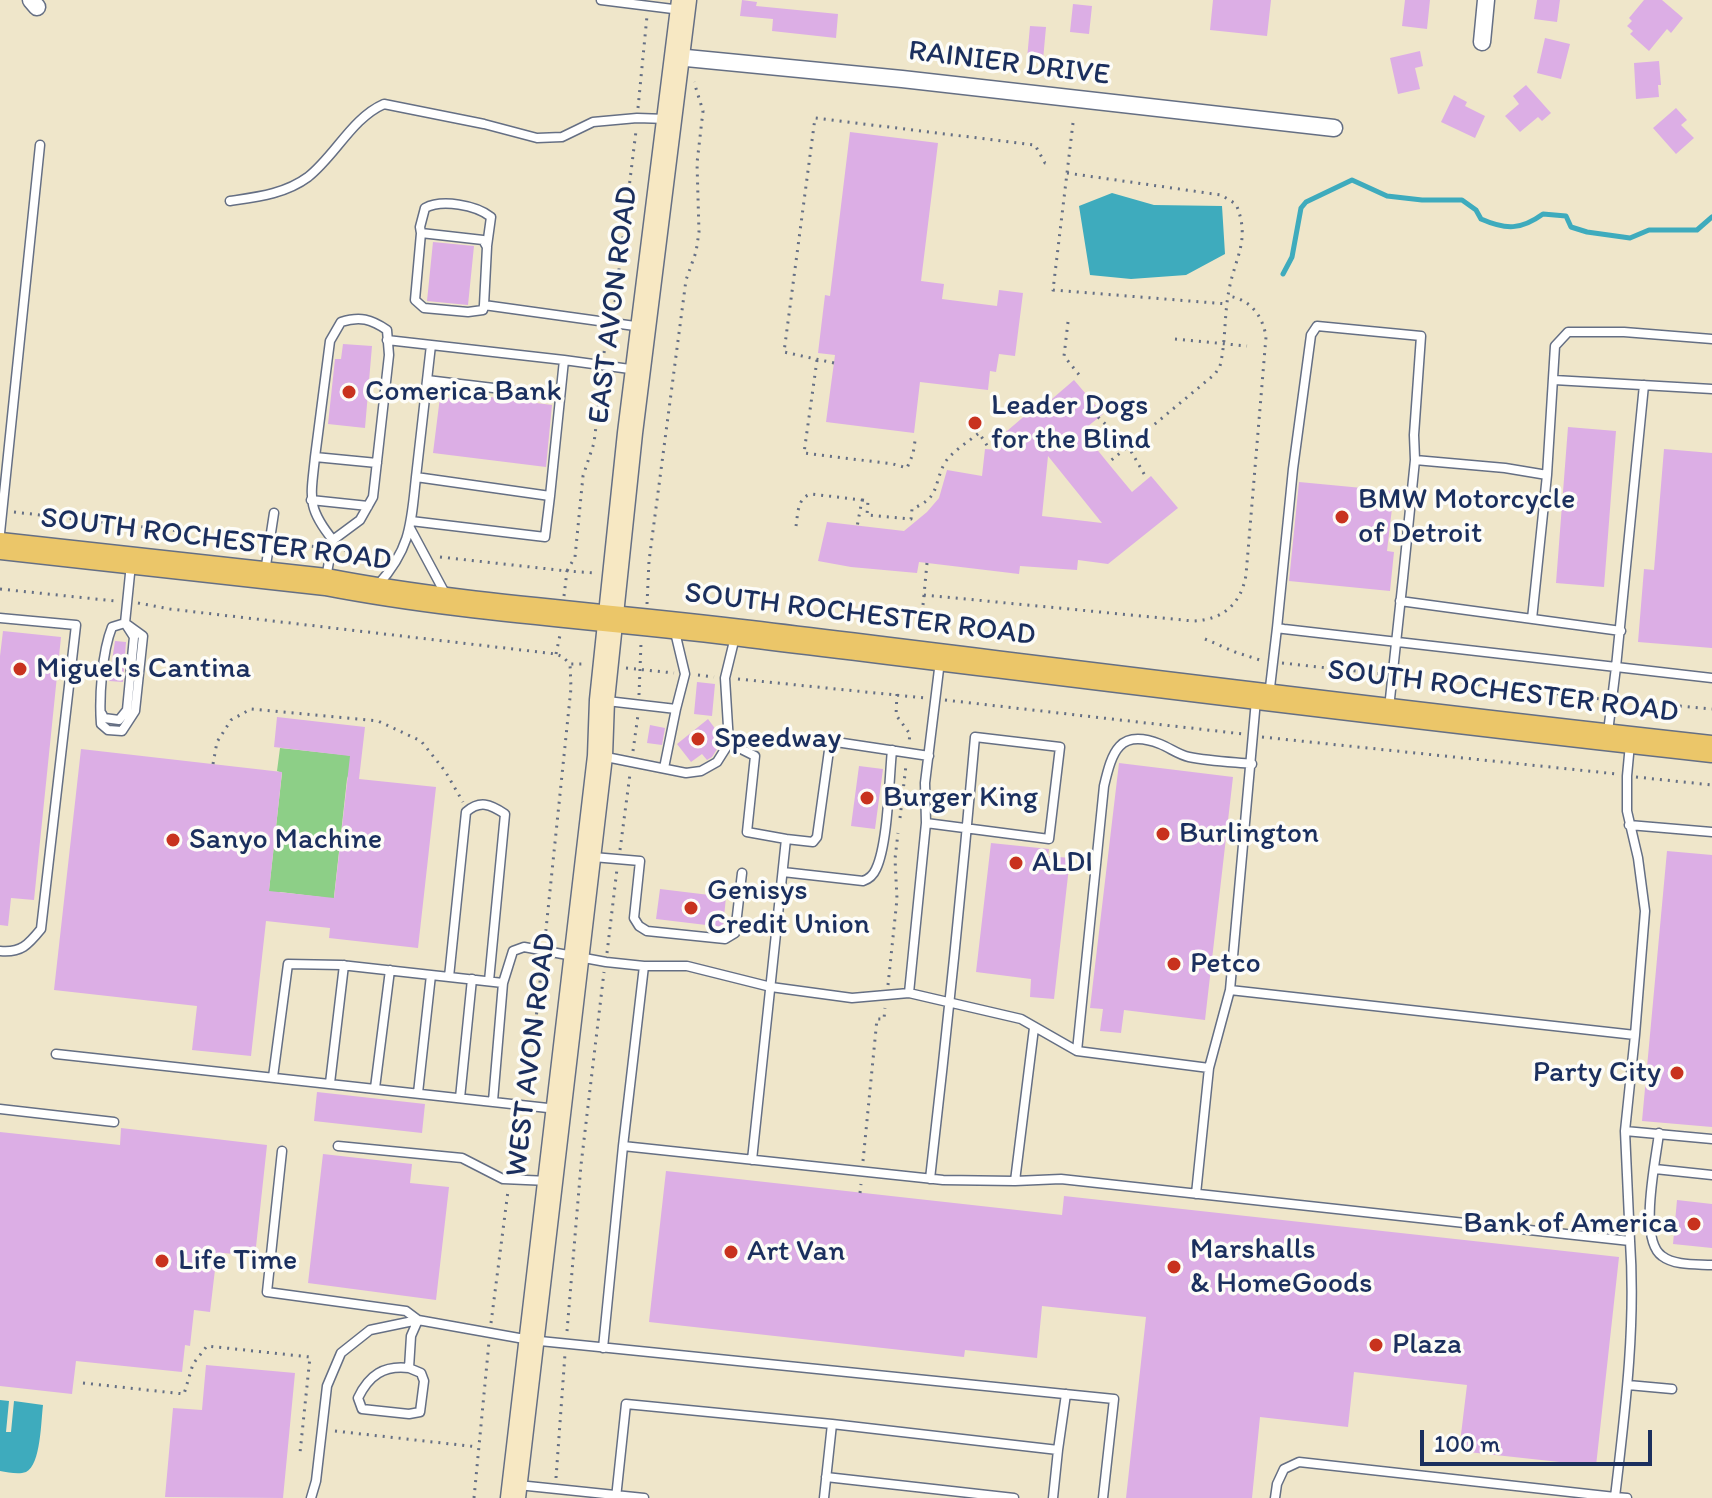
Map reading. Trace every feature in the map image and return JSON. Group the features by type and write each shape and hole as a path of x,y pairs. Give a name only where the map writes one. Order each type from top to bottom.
{"main road":[{"name":"EAST AVON ROAD","path":"611,619 669,119 684,66 683,5"},
{"name":"SOUTH ROCHESTER ROAD","path":"0,546 326,582 450,601 941,656 1712,749"},
{"name":"WEST AVON ROAD","path":"514,1491 600,756 602,700 611,619"}],"street":[{"path":"1482,42 1486,0"},
{"name":"RAINIER DRIVE","path":"684,66 902,79 1334,128"}],"lane":[{"path":"601,0 648,6 683,5"},
{"path":"230,201 275,194 307,178 370,111 384,104 537,138 562,137 593,122 669,119"},
{"path":"0,533 40,145"},
{"path":"435,203 482,210 491,217 487,247 483,310 468,312 424,308 415,300 420,227 425,208 435,203"},
{"path":"421,233 483,240 487,247"},
{"path":"484,305 643,327"},
{"path":"326,582 332,544 318,521 311,500 326,372 334,334 341,322 354,318 372,320 387,330 389,355 373,497 360,520 332,544"},
{"path":"1196,1194 1209,1068 1230,990 1252,764 1277,628 1295,454 1311,335 1317,326 1421,336 1415,460 1389,711"},
{"path":"1532,619 1547,475 1555,346 1568,332 1624,332 1712,339"},
{"path":"387,340 638,370"},
{"path":"372,591 402,555 411,524 431,345"},
{"path":"411,524 545,537 564,360"},
{"path":"427,380 560,396"},
{"path":"1554,380 1712,389"},
{"path":"1615,1497 1628,1385 1632,1271 1625,1131 1645,911 1638,858 1629,825 1619,738 1616,667 1644,385"},
{"path":"315,457 377,463"},
{"path":"1415,460 1547,475"},
{"path":"416,477 550,496"},
{"path":"311,500 368,506"},
{"path":"264,575 274,513"},
{"path":"411,524 424,556 450,601"},
{"path":"125,623 132,561"},
{"path":"1400,601 1621,631"},
{"path":"0,618 76,625 41,929 27,947 13,952 0,951"},
{"path":"125,623 143,636 135,711 122,731 108,730 101,724 100,710 108,639 112,627 125,623"},
{"path":"664,768 685,674 674,625"},
{"path":"1277,628 1712,678"},
{"path":"600,756 686,773 701,771 717,762 729,743 725,678 736,632"},
{"path":"909,993 926,823 925,783 941,656"},
{"path":"602,700 676,709"},
{"path":"926,823 967,829 1049,839 1060,747 975,737 967,829 951,1003 930,1179"},
{"path":"1077,1051 1104,786 1115,751 1120,744 1130,740 1145,739 1187,757 1252,764"},
{"path":"729,743 755,756 747,832 813,842 817,837 830,743 929,756"},
{"path":"783,872 863,881 870,878 882,849 892,750"},
{"path":"449,977 466,812 475,804 491,805 505,814 489,981"},
{"path":"1629,825 1712,832"},
{"path":"752,1160 786,839"},
{"path":"588,856 640,861 634,918 647,931 725,939 735,933 742,873"},
{"path":"493,1101 503,983 513,951 524,947 606,962 687,966 771,987 852,998 909,993 1021,1019 1077,1051 1209,1068"},
{"path":"273,1077 288,964 344,965 503,983"},
{"path":"330,1083 344,965"},
{"path":"603,1348 644,966"},
{"path":"375,1088 390,970"},
{"path":"418,1093 431,975"},
{"path":"460,1098 472,979"},
{"path":"1230,990 1635,1035"},
{"path":"1015,1181 1034,1028"},
{"path":"56,1054 558,1109"},
{"path":"0,1109 114,1122"},
{"path":"1625,1131 1712,1139"},
{"path":"1659,1133 1649,1222 1657,1250 1663,1257 1678,1262 1712,1265"},
{"path":"338,1146 462,1158 503,1179 549,1181"},
{"path":"623,1146 930,1179 1061,1179 1630,1241"},
{"path":"282,1151 267,1292 406,1311 418,1320"},
{"path":"1655,1169 1712,1175"},
{"path":"409,1368 411,1336 418,1320"},
{"path":"311,1498 316,1481 327,1386 341,1353 370,1330 418,1320 530,1340 1114,1399 1103,1498"},
{"path":"409,1368 421,1373 424,1381 420,1412 365,1410 358,1405 364,1387 380,1371 409,1368"},
{"path":"1628,1385 1672,1389"},
{"path":"1053,1498 1066,1394"},
{"path":"616,1496 626,1404 1058,1450"},
{"path":"824,1498 832,1424"},
{"path":"1275,1498 1284,1469 1299,1462 1627,1498"},
{"path":"826,1477 1014,1498"},
{"path":"514,1491 555,1489 644,1498"}],"path":[{"path":"565,589 567,571 575,557 583,476 594,443 605,338 614,314 628,210 648,6"},
{"path":"649,587 649,561 686,280 699,232 697,163 703,111 684,66"},
{"path":"834,363 784,352 815,118 1035,145 1045,163 1050,164"},
{"path":"1073,123 1053,290 1227,304"},
{"path":"1067,173 1230,198 1240,213 1240,257 1228,296 1220,366 1215,374 1108,463"},
{"path":"924,595 1193,621 1208,620 1230,609 1244,589 1246,575 1266,337 1263,322 1252,306 1228,296"},
{"path":"1068,322 1064,356 1080,376"},
{"path":"1175,339 1247,346"},
{"path":"817,360 804,453 907,468 915,441"},
{"path":"1098,417 1128,446 1147,479"},
{"path":"796,526 800,502 811,494 868,501 867,515 911,519 912,509 932,497 948,459 979,433 990,450"},
{"path":"857,527 862,500"},
{"path":"3,510 270,541 332,544 402,555"},
{"path":"424,556 591,573"},
{"path":"923,605 927,563"},
{"path":"0,589 118,601"},
{"path":"138,603 556,654 570,664 577,663"},
{"path":"1205,639 1263,661"},
{"path":"556,654 558,646"},
{"path":"555,1489 581,1165 639,704 639,655"},
{"path":"474,1498 509,1179 527,1105 571,688 570,664"},
{"path":"1283,664 1382,674"},
{"path":"629,669 675,673"},
{"path":"696,675 715,677"},
{"path":"1407,677 1597,698"},
{"path":"735,678 918,697"},
{"path":"860,1193 877,1019 884,1019 887,995 897,899 895,859 910,734 896,715 897,694"},
{"path":"950,701 1235,733"},
{"path":"1629,702 1712,709"},
{"path":"213,764 217,742 231,720 251,709 378,721 421,741 445,771 468,810"},
{"path":"1268,738 1607,773"},
{"path":"1643,778 1712,785"},
{"path":"83,1383 184,1394 193,1364 207,1346 310,1357 300,1453"},
{"path":"303,1427 480,1448"}],"green space":[{"path":"280,748 355,756 347,779 333,906 321,897 280,892 268,899 282,773 277,771"}],"water":[{"path":"1112,193 1154,205 1222,206 1225,254 1186,275 1131,279 1090,275 1079,206"},
{"path":"0,1400 9,1401 6,1432 11,1432 14,1401 43,1405 35,1461 26,1472 0,1471"}],"building":[{"path":"742,0 757,2 756,6 838,14 836,38 772,31 773,19 740,16"},
{"path":"1213,0 1271,0 1267,36 1210,30"},
{"path":"1405,0 1430,0 1427,29 1402,26"},
{"path":"1537,0 1560,0 1557,22 1534,19"},
{"path":"1644,0 1662,0 1683,18 1671,33 1667,29 1649,51 1630,34 1633,31 1627,26 1632,21 1629,18"},
{"path":"1073,4 1092,6 1089,34 1070,32"},
{"path":"1030,26 1046,27 1043,60 1027,59"},
{"path":"1545,38 1570,44 1561,79 1537,73"},
{"path":"1420,51 1423,66 1415,68 1420,89 1398,94 1390,58"},
{"path":"1659,61 1659,97 1636,99 1634,63"},
{"path":"1526,85 1551,113 1542,121 1538,117 1520,132 1505,116 1519,104 1513,96"},
{"path":"1454,95 1467,102 1465,106 1485,116 1475,138 1441,122"},
{"path":"1676,108 1687,120 1681,125 1694,138 1676,154 1653,128"},
{"path":"850,132 938,143 921,281 944,284 942,299 997,306 999,290 1023,293 1015,356 999,354 996,372 990,371 988,390 920,382 914,433 826,422 835,355 818,353 825,295 830,296"},
{"path":"433,242 474,246 468,305 427,301"},
{"name":"Comerica Bank","path":"343,344 372,346 365,428 328,424 335,359 341,359"},
{"path":"1074,380 1103,414 1082,431 1108,463 1132,492 1151,476 1178,508 1108,564 1078,560 1077,570 1020,566 1019,574 919,562 917,573 818,561 827,522 904,531 939,498 947,470 982,476 985,449 999,450 1000,437 1042,401 1045,405","holes":["1048,456 1102,523 1042,516"]},
{"path":"459,393 552,405 546,467 433,453 440,397 458,399"},
{"path":"1568,427 1616,431 1604,587 1556,583"},
{"path":"1664,449 1712,453 1712,648 1638,642 1644,569 1654,570"},
{"name":"BMW Motorcycle of Detroit","path":"1299,482 1394,491 1387,551 1394,552 1390,591 1289,581"},
{"path":"3,631 61,637 34,900 11,898 8,926 0,925 0,656"},
{"path":"115,641 126,642 123,682 109,681"},
{"path":"697,682 715,684 712,716 694,714"},
{"name":"Sanyo Machine","path":"277,717 365,727 359,779 436,787 418,948 329,938 330,928 266,921 251,1056 192,1050 197,1006 54,990 81,749 282,772 269,891 334,898 350,756 274,747"},
{"path":"708,719 722,738 713,745 717,749 712,757 707,760 702,754 691,762 677,744"},
{"path":"650,725 665,728 662,745 647,743"},
{"path":"1119,763 1233,777 1205,1020 1124,1010 1121,1033 1100,1031 1103,1009 1090,1008"},
{"name":"Burger King","path":"859,766 883,769 875,829 851,826"},
{"path":"991,843 1049,849 1048,856 1070,858 1054,999 1030,997 1031,979 976,972"},
{"path":"1667,851 1712,855 1712,1127 1642,1121"},
{"name":"Genisys Credit Union","path":"660,889 726,897 723,927 656,919"},
{"path":"317,1092 425,1104 422,1133 314,1121"},
{"name":"Life Time","path":"121,1128 267,1145 255,1256 223,1253 221,1262 216,1261 210,1312 194,1310 190,1346 185,1345 182,1372 76,1361 72,1394 0,1386 0,1132 120,1145"},
{"path":"323,1154 412,1164 410,1183 449,1187 436,1300 308,1283"},
{"name":"Plaza","path":"666,1171 1062,1215 1064,1196 1619,1257 1596,1466 1459,1451 1467,1385 1354,1372 1348,1427 1260,1417 1252,1498 1126,1498 1146,1317 1042,1306 1037,1358 965,1350 964,1357 649,1322"},
{"name":"Bank of America","path":"1677,1200 1712,1204 1712,1248 1673,1244"},
{"path":"206,1365 295,1373 283,1498 165,1497 173,1408 202,1410"}],"waterway":[{"path":"1283,274 1292,257 1301,208 1306,202 1352,180 1387,196 1462,200 1476,210 1481,219 1513,227 1543,214 1566,216 1571,227 1630,238 1649,230 1697,230 1712,217"}],"place":[{"name":"Comerica Bank","path":"349,392"},
{"name":"Leader Dogs for the Blind","path":"975,423"},
{"name":"BMW Motorcycle of Detroit","path":"1342,517"},
{"name":"Miguel's Cantina","path":"20,669"},
{"name":"Speedway","path":"698,739"},
{"name":"Burger King","path":"867,798"},
{"name":"Burlington","path":"1163,834"},
{"name":"Sanyo Machine","path":"173,840"},
{"name":"ALDI","path":"1016,863"},
{"name":"Genisys Credit Union","path":"691,908"},
{"name":"Petco","path":"1174,964"},
{"name":"Party City","path":"1677,1073"},
{"name":"Bank of America","path":"1694,1224"},
{"name":"Art Van","path":"731,1252"},
{"name":"Life Time","path":"162,1261"},
{"name":"Marshalls & HomeGoods","path":"1174,1267"},
{"name":"Plaza","path":"1376,1345"}]}
